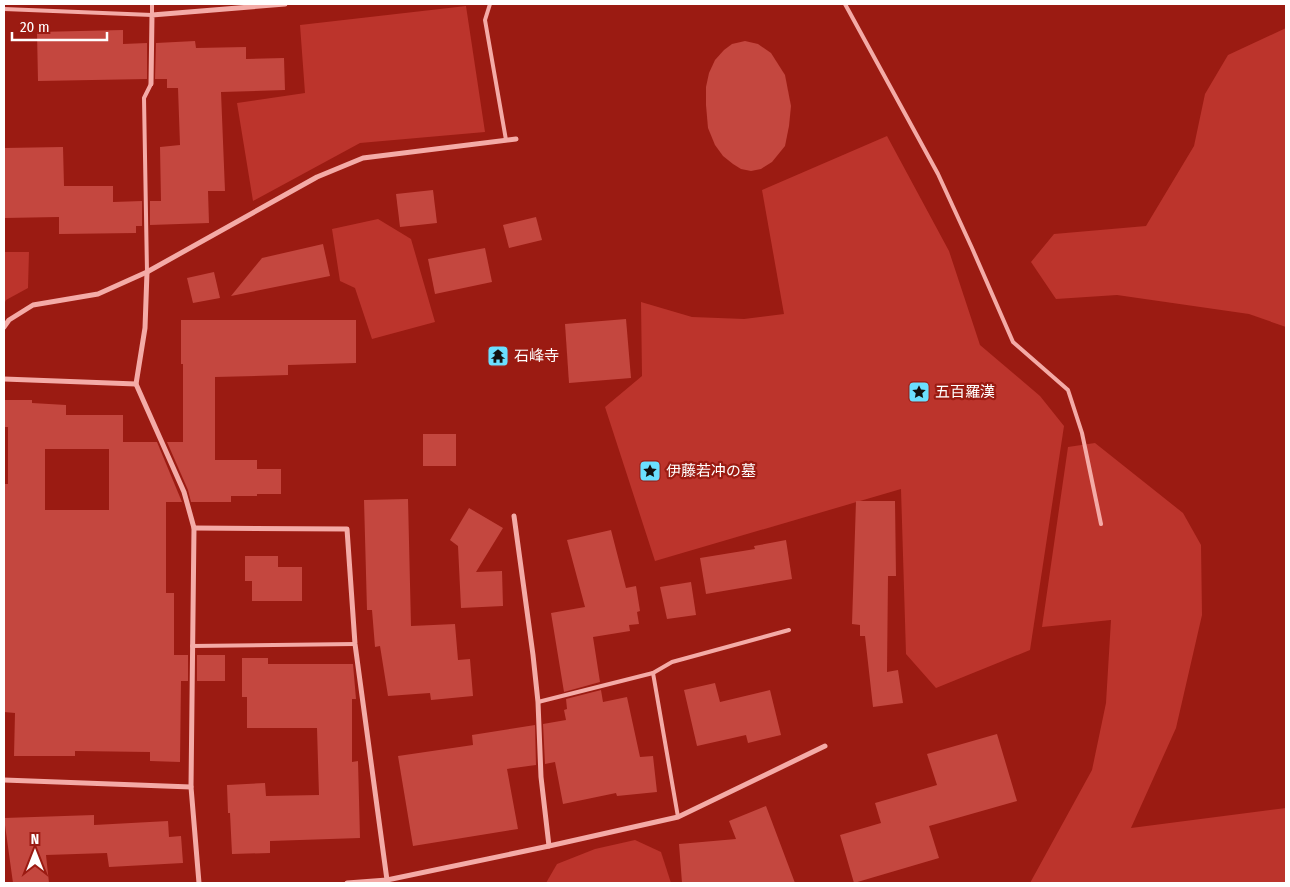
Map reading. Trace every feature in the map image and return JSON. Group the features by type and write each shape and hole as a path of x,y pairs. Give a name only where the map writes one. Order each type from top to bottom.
{"street":[{"path":"151,84 152,15 285,4"},
{"path":"4,327 9,320 33,305 98,294 148,272 317,177 363,158 516,139"},
{"path":"148,272 145,328 136,384 184,492 194,528 191,787 199,883"},
{"path":"4,379 136,384"},
{"path":"514,516 533,655 538,702 541,777 550,846"},
{"path":"194,528 346,529 355,644 387,880"},
{"path":"347,883 387,880 678,818 825,746"},
{"path":"4,780 191,787"}],"lane":[{"path":"14,10 15,4"},
{"path":"4,9 152,15 152,4"},
{"path":"490,4 485,20 506,140"},
{"path":"845,4 938,174 1013,342 1068,390 1082,433 1101,524"},
{"path":"148,272 144,98 151,84"},
{"path":"538,702 653,673 672,662 789,630"},
{"path":"192,646 355,644"},
{"path":"653,673 678,818"}],"shaded area":[{"path":"466,6 485,132 360,143 253,201 237,103 305,93 300,25"},
{"path":"1286,28 1286,327 1249,314 1117,295 1056,299 1031,262 1054,234 1146,226 1194,146 1205,94 1228,55"},
{"path":"887,136 949,251 980,345 1040,396 1064,426 1030,650 936,688 906,654 901,489 655,561 605,407 642,376 641,302 692,317 744,319 784,314 762,190"},
{"path":"378,219 411,239 435,322 372,339 355,288 340,281 332,229"},
{"path":"4,252 29,252 28,288 6,300 4,304"},
{"path":"1095,443 1183,513 1201,545 1202,615 1176,728 1131,828 1286,808 1286,883 1030,883 1092,770 1106,703 1111,620 1042,627 1068,447"},
{"path":"635,840 661,852 671,883 546,883 557,864 595,849"}],"building":[{"path":"123,30 123,44 147,43 147,79 38,81 37,32"},
{"path":"195,41 196,48 246,47 246,59 284,58 285,90 221,92 225,191 208,191 209,223 150,225 150,201 161,201 160,147 180,145 178,88 167,88 167,79 155,79 156,43"},
{"path":"745,41 758,44 771,53 785,75 791,106 785,146 772,162 761,169 751,171 741,169 733,164 723,156 715,145 708,128 706,105 706,87 709,73 715,60 732,44"},
{"path":"63,147 64,186 113,186 113,202 142,201 142,226 136,226 136,233 59,234 59,217 4,218 4,148"},
{"path":"433,190 437,223 400,227 396,194"},
{"path":"536,217 542,240 509,248 503,225"},
{"path":"323,244 330,276 231,296 262,258"},
{"path":"485,248 492,282 435,294 428,259"},
{"path":"214,272 220,298 193,303 187,278"},
{"path":"626,319 631,378 569,383 565,324"},
{"path":"181,320 356,320 356,363 288,365 288,375 215,377 215,460 257,460 257,469 281,469 281,494 231,496 231,502 191,502 188,490 167,442 183,442"},
{"path":"5,400 32,400 32,403 66,405 66,415 123,415 123,442 157,442 182,502 166,502 166,593 174,593 174,655 188,655 188,681 181,681 180,762 150,761 150,752 75,751 75,756 14,756 15,713 4,712 4,484 8,484 8,427 5,427","holes":["45,449 109,449 109,510 45,510"]},
{"path":"423,434 456,434 456,466 423,466"},
{"path":"408,499 411,626 455,624 458,660 470,659 473,696 431,700 430,693 388,696 380,646 375,647 372,610 367,610 364,500"},
{"path":"856,501 895,501 896,576 888,576 887,672 898,670 903,703 873,707 865,636 860,636 860,625 852,624"},
{"path":"469,508 503,528 476,572 502,571 503,606 461,608 458,546 450,540"},
{"path":"611,530 626,588 636,586 640,611 637,612 639,624 629,625 630,631 593,637 600,682 564,692 551,613 585,607 567,540"},
{"path":"786,540 792,579 706,594 700,558 755,549 754,546"},
{"path":"245,556 278,556 278,567 302,567 302,601 252,601 252,581 245,581"},
{"path":"691,582 696,615 667,619 660,587"},
{"path":"197,655 225,655 225,681 197,681"},
{"path":"242,658 268,658 268,664 353,664 356,699 352,699 352,762 358,761 360,838 270,841 270,853 232,854 227,785 265,783 266,796 319,795 317,728 247,728 247,697 242,697"},
{"path":"715,683 720,702 770,690 781,735 748,743 746,735 697,746 684,690"},
{"path":"601,690 603,702 627,697 640,757 653,756 657,792 617,796 616,793 563,804 555,762 545,764 543,724 566,720 564,710 567,709 566,699"},
{"path":"535,725 536,765 507,769 518,829 413,846 398,756 473,745 472,735"},
{"path":"997,734 1017,801 929,826 939,858 854,883 840,835 881,823 875,803 937,785 927,754"},
{"path":"766,806 795,883 682,883 679,844 736,839 729,821"},
{"path":"94,815 94,825 168,821 169,837 181,836 183,863 109,867 107,853 46,855 49,883 13,883 4,818"}],"place":[{"name":"石峰寺","path":"498,356"},
{"name":"五百羅漢","path":"919,392"},
{"name":"伊藤若冲の墓","path":"650,471"}]}
